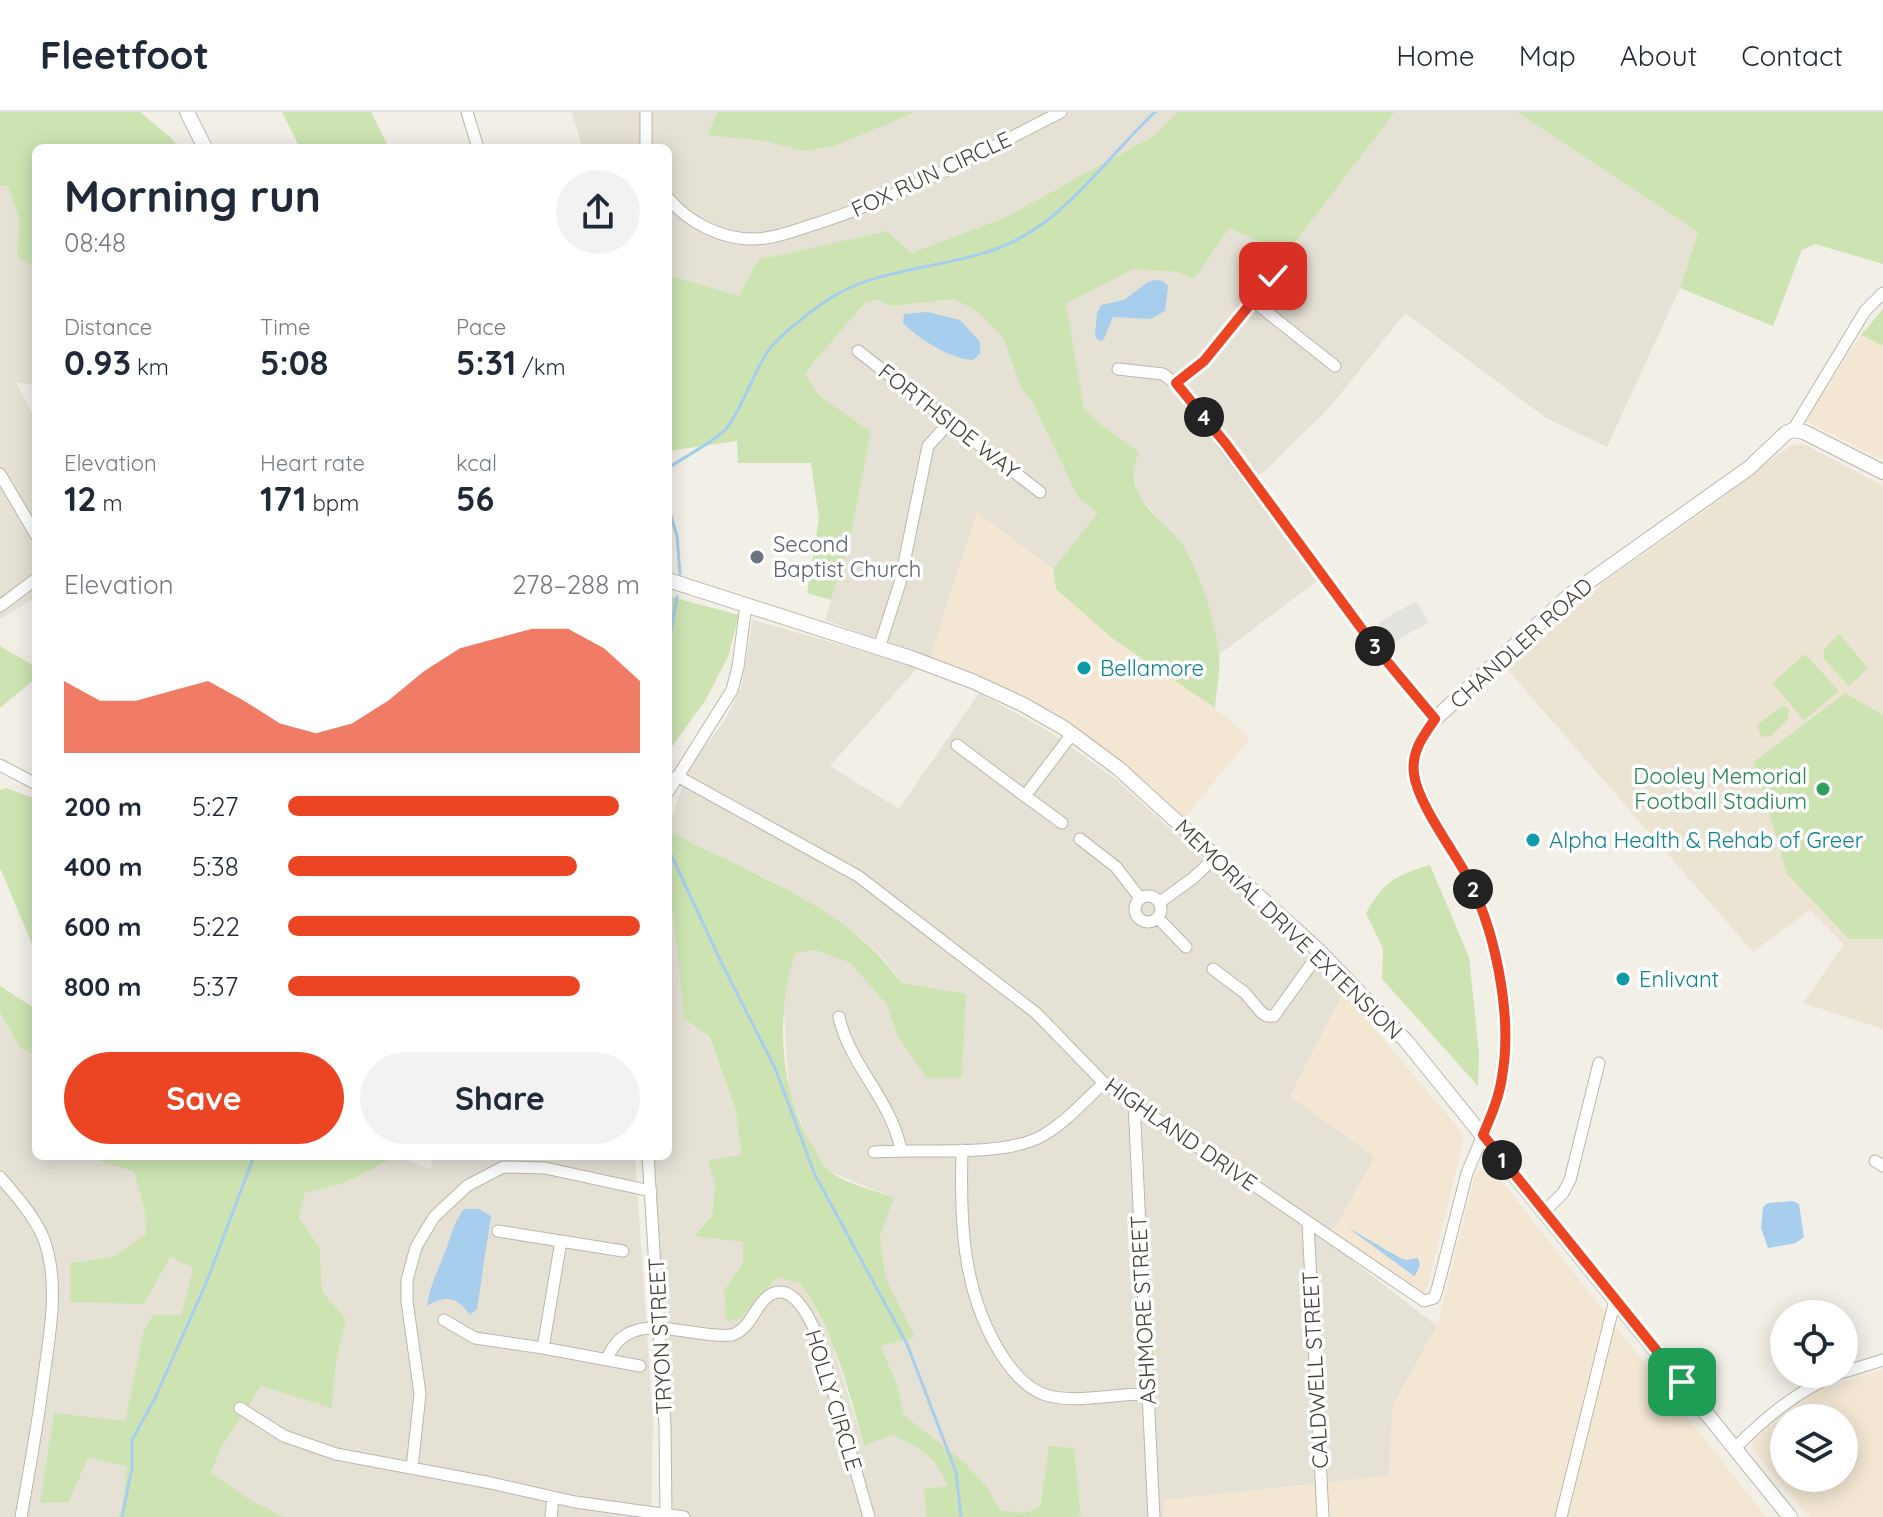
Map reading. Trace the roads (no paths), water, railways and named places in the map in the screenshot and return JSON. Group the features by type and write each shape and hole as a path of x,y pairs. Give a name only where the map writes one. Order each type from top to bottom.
{"street":[{"path":"187,112 203,144"},
{"path":"467,112 477,144"},
{"path":"646,112 646,144"},
{"name":"FOX RUN CIRCLE","path":"672,202 692,220 721,234 754,239 779,235 844,215 896,194 1061,112"},
{"path":"1176,383 1204,361 1273,276"},
{"name":"CHANDLER ROAD","path":"1483,1135 1502,1078 1504,1019 1495,954 1483,911 1415,779 1415,751 1435,719 1570,595 1749,468 1793,430 1865,311 1883,293"},
{"path":"1253,301 1335,366"},
{"name":"FORTHSIDE WAY","path":"858,351 1040,492"},
{"path":"1118,369 1163,374 1176,383 1226,444 1375,647 1435,719"},
{"path":"879,648 900,583 928,446 949,423"},
{"path":"1793,430 1804,432 1883,472"},
{"path":"0,474 32,528"},
{"name":"MEMORIAL DRIVE EXTENSION","path":"672,581 879,648 987,687 1072,734 1118,768 1320,952 1407,1042 1790,1517"},
{"path":"0,606 32,582"},
{"path":"672,785 732,690 746,605"},
{"path":"1025,796 1072,734"},
{"path":"957,745 1062,823"},
{"path":"0,765 32,782"},
{"name":"HIGHLAND DRIVE","path":"677,776 858,876 1036,1013 1104,1083 1418,1299 1427,1302 1434,1298 1467,1173 1483,1135"},
{"path":"1080,839 1116,867 1140,898"},
{"path":"1160,902 1216,857"},
{"path":"1153,896 1160,902 1162,910 1158,918 1150,922 1138,918 1134,908 1140,898 1153,896"},
{"path":"1158,918 1186,947"},
{"path":"1213,969 1245,993 1261,1012 1274,1016 1320,952"},
{"path":"839,1017 851,1052 891,1114 901,1150"},
{"path":"1544,1212 1563,1193 1570,1180 1599,1063"},
{"path":"874,1152 987,1149 1022,1143 1053,1129 1104,1083"},
{"name":"ASHMORE STREET","path":"1134,1103 1154,1517"},
{"path":"962,1150 963,1236 968,1274 987,1328 1008,1364 1029,1387 1045,1395 1065,1398 1148,1394"},
{"name":"TRYON STREET","path":"648,1160 665,1426 666,1516"},
{"path":"412,1468 420,1394 407,1301 411,1262 426,1229 444,1205 503,1161 651,1191"},
{"path":"0,1177 24,1205 39,1229 48,1255 52,1292 48,1344 21,1517"},
{"name":"CALDWELL STREET","path":"1308,1223 1323,1517"},
{"path":"498,1231 623,1251"},
{"path":"543,1348 561,1241"},
{"name":"HOLLY CIRCLE","path":"659,1328 732,1335 747,1326 770,1295 780,1293 793,1297 808,1316 818,1338 869,1517"},
{"path":"1561,1517 1615,1300"},
{"path":"444,1320 475,1338 640,1366"},
{"path":"607,1359 621,1337 641,1329 659,1328"},
{"path":"1858,1368 1883,1360"},
{"path":"1735,1448 1750,1432 1809,1388"},
{"path":"240,1408 284,1436 311,1448 553,1497 684,1517"},
{"path":"551,1517 553,1497"}],"water":[{"path":"1156,280 1168,286 1165,311 1151,319 1113,317 1103,341 1098,340 1095,336 1097,313 1101,305 1124,300 1148,282"},
{"path":"927,312 960,320 980,342 980,353 973,360 955,356 926,341 903,323 904,314"},
{"path":"1793,1201 1799,1204 1804,1237 1796,1243 1768,1248 1761,1228 1763,1207 1768,1203"},
{"path":"464,1209 479,1209 491,1216 477,1309 470,1315 452,1300 440,1300 427,1306 454,1226"},
{"path":"1347,1227 1400,1258 1418,1258 1420,1265 1416,1274 1414,1276"}],"waterway":[{"path":"672,466 724,431 768,351 816,308 863,282 974,256 1020,238 1063,207 1155,112"},
{"path":"672,520 677,536 680,574"},
{"path":"672,625 677,597"},
{"path":"672,857 775,1068 815,1175 907,1344 956,1472 961,1517"},
{"path":"122,1517 132,1468 132,1440 155,1398 207,1281 252,1160"}],"place":[{"name":"Second Baptist Church","path":"757,557"},
{"name":"Bellamore","path":"1084,668"},
{"name":"Dooley Memorial Football Stadium","path":"1823,789"},
{"name":"Alpha Health & Rehab of Greer","path":"1533,840"},
{"name":"Enlivant","path":"1623,979"}]}
